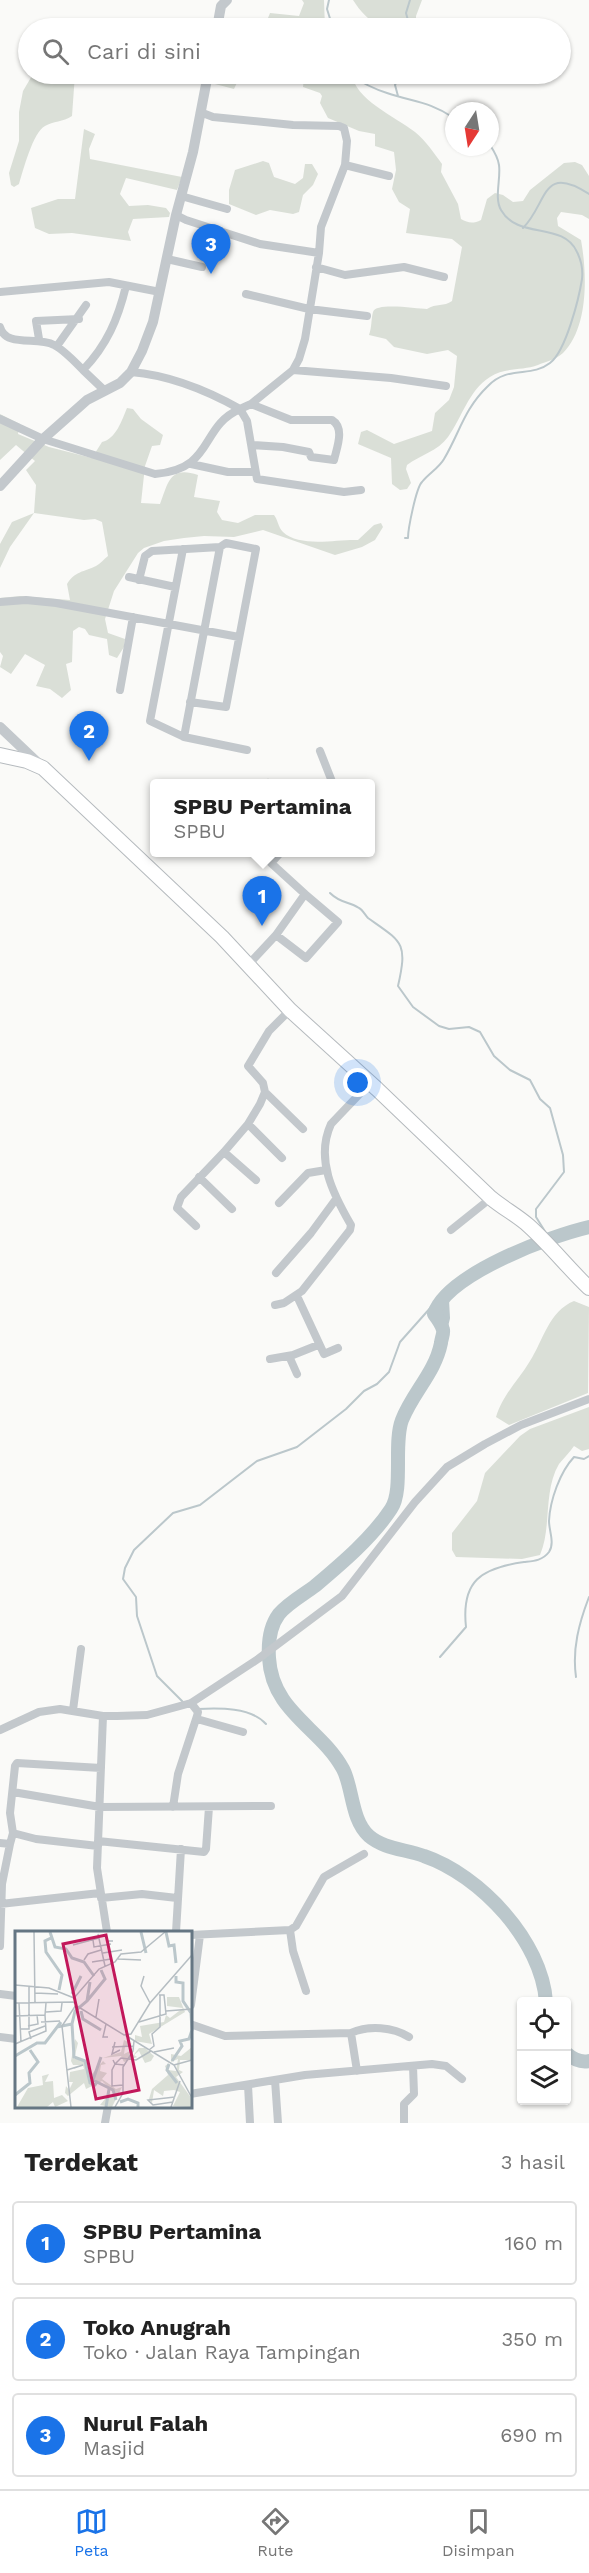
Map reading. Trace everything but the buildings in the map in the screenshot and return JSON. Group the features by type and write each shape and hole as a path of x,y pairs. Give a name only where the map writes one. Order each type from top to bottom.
{"main road":[{"path":"0,755 27,761 43,768 249,964 290,1010 589,1288"}],"street":[{"path":"219,18 221,6 227,0"},
{"path":"0,486 43,439 87,400 120,383 131,372 153,322 206,84"},
{"path":"0,419 43,439 86,451 122,465 155,474 170,472 191,464 198,458 205,444 229,414 251,404 293,370 305,339 321,227 345,165 347,141 344,129 339,126 293,125 213,117 200,112"},
{"path":"345,165 389,176"},
{"path":"181,196 227,209"},
{"path":"176,215 260,244 319,253"},
{"path":"167,259 202,267"},
{"path":"316,267 345,275 404,267 444,277"},
{"path":"0,292 99,283 160,292"},
{"path":"83,370 101,350 111,334 126,286"},
{"path":"246,294 309,309 367,316"},
{"path":"57,346 79,319 86,305"},
{"path":"39,339 36,321 79,319"},
{"path":"0,327 2,335 9,339 39,339 57,346 104,390"},
{"path":"293,370 391,378 446,386"},
{"path":"131,372 151,374 221,399 240,409 247,421 257,480 344,492 361,490"},
{"path":"251,404 291,420 332,420 338,423 340,431 334,460 311,457 309,452 292,448 252,445"},
{"path":"191,464 228,472 254,472"},
{"path":"139,580 147,553 152,551 220,547 226,543 256,549 226,707 190,702"},
{"path":"184,737 220,547"},
{"path":"183,549 150,721 184,737 247,750"},
{"path":"129,577 175,587"},
{"path":"0,602 26,600 70,605 239,637"},
{"path":"120,690 133,617"},
{"path":"0,727 43,768"},
{"path":"320,751 331,779"},
{"path":"276,857 271,863 338,922 306,958 276,935"},
{"path":"249,964 276,935 305,894"},
{"path":"290,1010 269,1032 248,1066 263,1083 265,1092 303,1129"},
{"path":"274,1305 297,1296 350,1230 351,1225 336,1199 326,1170 327,1133 331,1124 370,1083"},
{"path":"196,1226 177,1208 181,1197 248,1124 265,1092"},
{"path":"248,1124 282,1158"},
{"path":"224,1152 256,1180"},
{"path":"279,1203 308,1173 326,1170"},
{"path":"199,1177 232,1209"},
{"path":"451,1230 491,1198"},
{"path":"276,1273 311,1233 336,1199"},
{"path":"297,1296 324,1354 338,1348"},
{"path":"270,1359 289,1356 318,1345"},
{"path":"289,1356 297,1374"},
{"path":"0,1730 39,1712 60,1708 103,1716 147,1715 192,1709 342,1596 420,1495 447,1467 521,1425 589,1399"},
{"path":"73,1710 81,1649"},
{"path":"192,1709 243,1732"},
{"path":"173,1807 192,1709"},
{"path":"103,1716 97,1868 107,1931"},
{"path":"0,1947 2,1884 13,1833 10,1820 17,1762 101,1768"},
{"path":"13,1792 100,1807 271,1806"},
{"path":"13,1833 36,1839 204,1852 209,1807"},
{"path":"0,1819 10,1820"},
{"path":"0,1843 10,1844"},
{"path":"176,1931 181,1849"},
{"path":"192,1935 290,1930 296,1926 324,1876 364,1854"},
{"path":"1,1904 100,1895 142,1894 177,1898"},
{"path":"290,1930 293,1951 306,1990"},
{"path":"192,1997 200,1935"},
{"path":"0,1994 15,1996"},
{"path":"192,2025 225,2036 351,2033 364,2029 387,2029 401,2032 409,2037"},
{"path":"351,2033 357,2071"},
{"path":"0,2037 15,2039"},
{"path":"192,2094 275,2080 413,2066 441,2065 462,2079"},
{"path":"404,2123 404,2104 414,2094 413,2066"},
{"path":"275,2080 278,2123"},
{"path":"248,2085 250,2123"},
{"path":"105,2123 108,2108"}],"shaded area":[{"path":"302,0 324,0 325,18 268,18 270,13 299,16 304,3"},
{"path":"353,0 422,0 416,18 369,18"},
{"path":"27,84 74,84 72,116 48,124 36,136 19,184 14,187 11,185 9,173 19,141 19,112 23,91"},
{"path":"215,84 236,84 234,89"},
{"path":"303,84 356,84 360,92 377,107 415,132 442,164 441,172 458,204 461,219 466,221 481,220 487,199 495,193 513,202 523,201 530,190 564,163 575,162 582,165 589,176 589,219 582,215 561,212 557,218 558,226 581,240 583,253 585,283 582,315 571,342 563,353 554,359 532,367 496,374 482,383 444,442 407,465 406,469 411,483 407,489 400,490 392,484 391,458 358,444 361,432 367,430 394,444 432,431 435,413 449,400 454,387 457,356 448,350 427,354 394,347 386,339 369,335 372,315 376,309 381,307 427,309 452,301 462,247 452,239 406,233 410,209 399,202 392,189 396,170 394,152 375,146 375,134 359,131 328,118 320,103 322,96 320,93 303,87"},
{"path":"84,129 95,134 89,149 90,159 182,177 177,190 126,178 120,194 129,206 148,205 166,208 170,213 169,217 133,219 128,232 131,241 72,233 49,234 35,228 31,208 58,199 75,199"},
{"path":"263,161 269,163 274,177 295,184 303,178 305,164 312,164 318,174 313,185 303,195 299,212 293,214 270,210 256,215 229,204 229,190 235,170"},
{"path":"127,408 133,409 141,419 163,435 160,445 152,446 145,466 141,503 160,504 171,478 181,472 198,475 194,497 220,501 217,512 222,520 238,523 255,515 274,515 280,528 290,537 319,542 358,540 374,525 381,523 383,527 375,540 362,547 335,555 263,530 234,537 204,536 164,541 144,548 138,553 114,591 105,619 108,633 125,639 124,647 117,658 109,655 107,639 89,635 85,629 79,627 73,631 72,662 66,664 71,690 62,698 50,689 36,686 45,665 25,654 11,674 0,667 3,656 0,652 0,598 20,596 70,600 67,584 70,580 77,574 98,565 108,556 102,522 95,519 84,520 34,513 36,485 26,470 35,461 16,445 0,460 0,414 20,424 18,434 49,447 92,458 102,442 115,433"},
{"path":"34,513 10,547 0,568 0,544 12,522"},
{"path":"574,1301 589,1307 588,1393 509,1425 496,1417 503,1401 530,1361 547,1327 558,1312"},
{"path":"589,1407 589,1449 582,1451 574,1446 559,1464 551,1486 546,1533 540,1555 522,1559 456,1557 452,1550 452,1533 477,1501 485,1473 520,1436 530,1429"}],"waterway":[{"path":"329,0 327,9 330,18"},
{"path":"407,18 406,13 410,0"},
{"path":"366,84 445,112"},
{"path":"395,84 398,96"},
{"path":"405,538 408,538 420,486 444,459 473,403 488,386 503,376 535,370 550,363 561,347 575,311 582,276 577,252 562,237 518,225 501,210 498,200 499,165 496,156"},
{"path":"523,228 547,190 554,185 562,183 589,194"},
{"path":"330,893 360,909 400,944 402,960 398,986 413,1007 439,1026 449,1029 469,1027 480,1032 494,1056 510,1070 530,1080 540,1099 550,1108 563,1155 564,1172 536,1209 536,1217 546,1233"},
{"path":"545,1997 542,1979 533,1956 520,1934 486,1894 445,1865 424,1856 381,1844 363,1829 343,1769 334,1755 288,1706 279,1692 272,1677 269,1646 270,1635 279,1614 356,1550 391,1509 397,1490 399,1430 407,1410 438,1354 443,1331 434,1314 443,1299 478,1271 502,1259 550,1239 589,1227"},
{"path":"443,1330 446,1318 445,1300"},
{"path":"184,1703 157,1676 137,1616 136,1597 123,1579 125,1568 134,1550 173,1513 200,1505 257,1461 297,1447 346,1409 364,1391 377,1384 389,1372 400,1342 432,1306 437,1306"},
{"path":"440,1657 466,1627 467,1598 477,1580 496,1568 537,1560 549,1552 552,1541 549,1525 550,1513 564,1470 574,1457 584,1459 589,1456"},
{"path":"576,1677 577,1636 589,1597"},
{"path":"198,1709 243,1712 260,1718 266,1724"},
{"path":"571,2057 589,2061"}],"place":[{"name":"Nurul Falah","path":"211,274"},
{"name":"Toko Anugrah","path":"89,761"},
{"name":"SPBU Pertamina","path":"262,926"}]}
